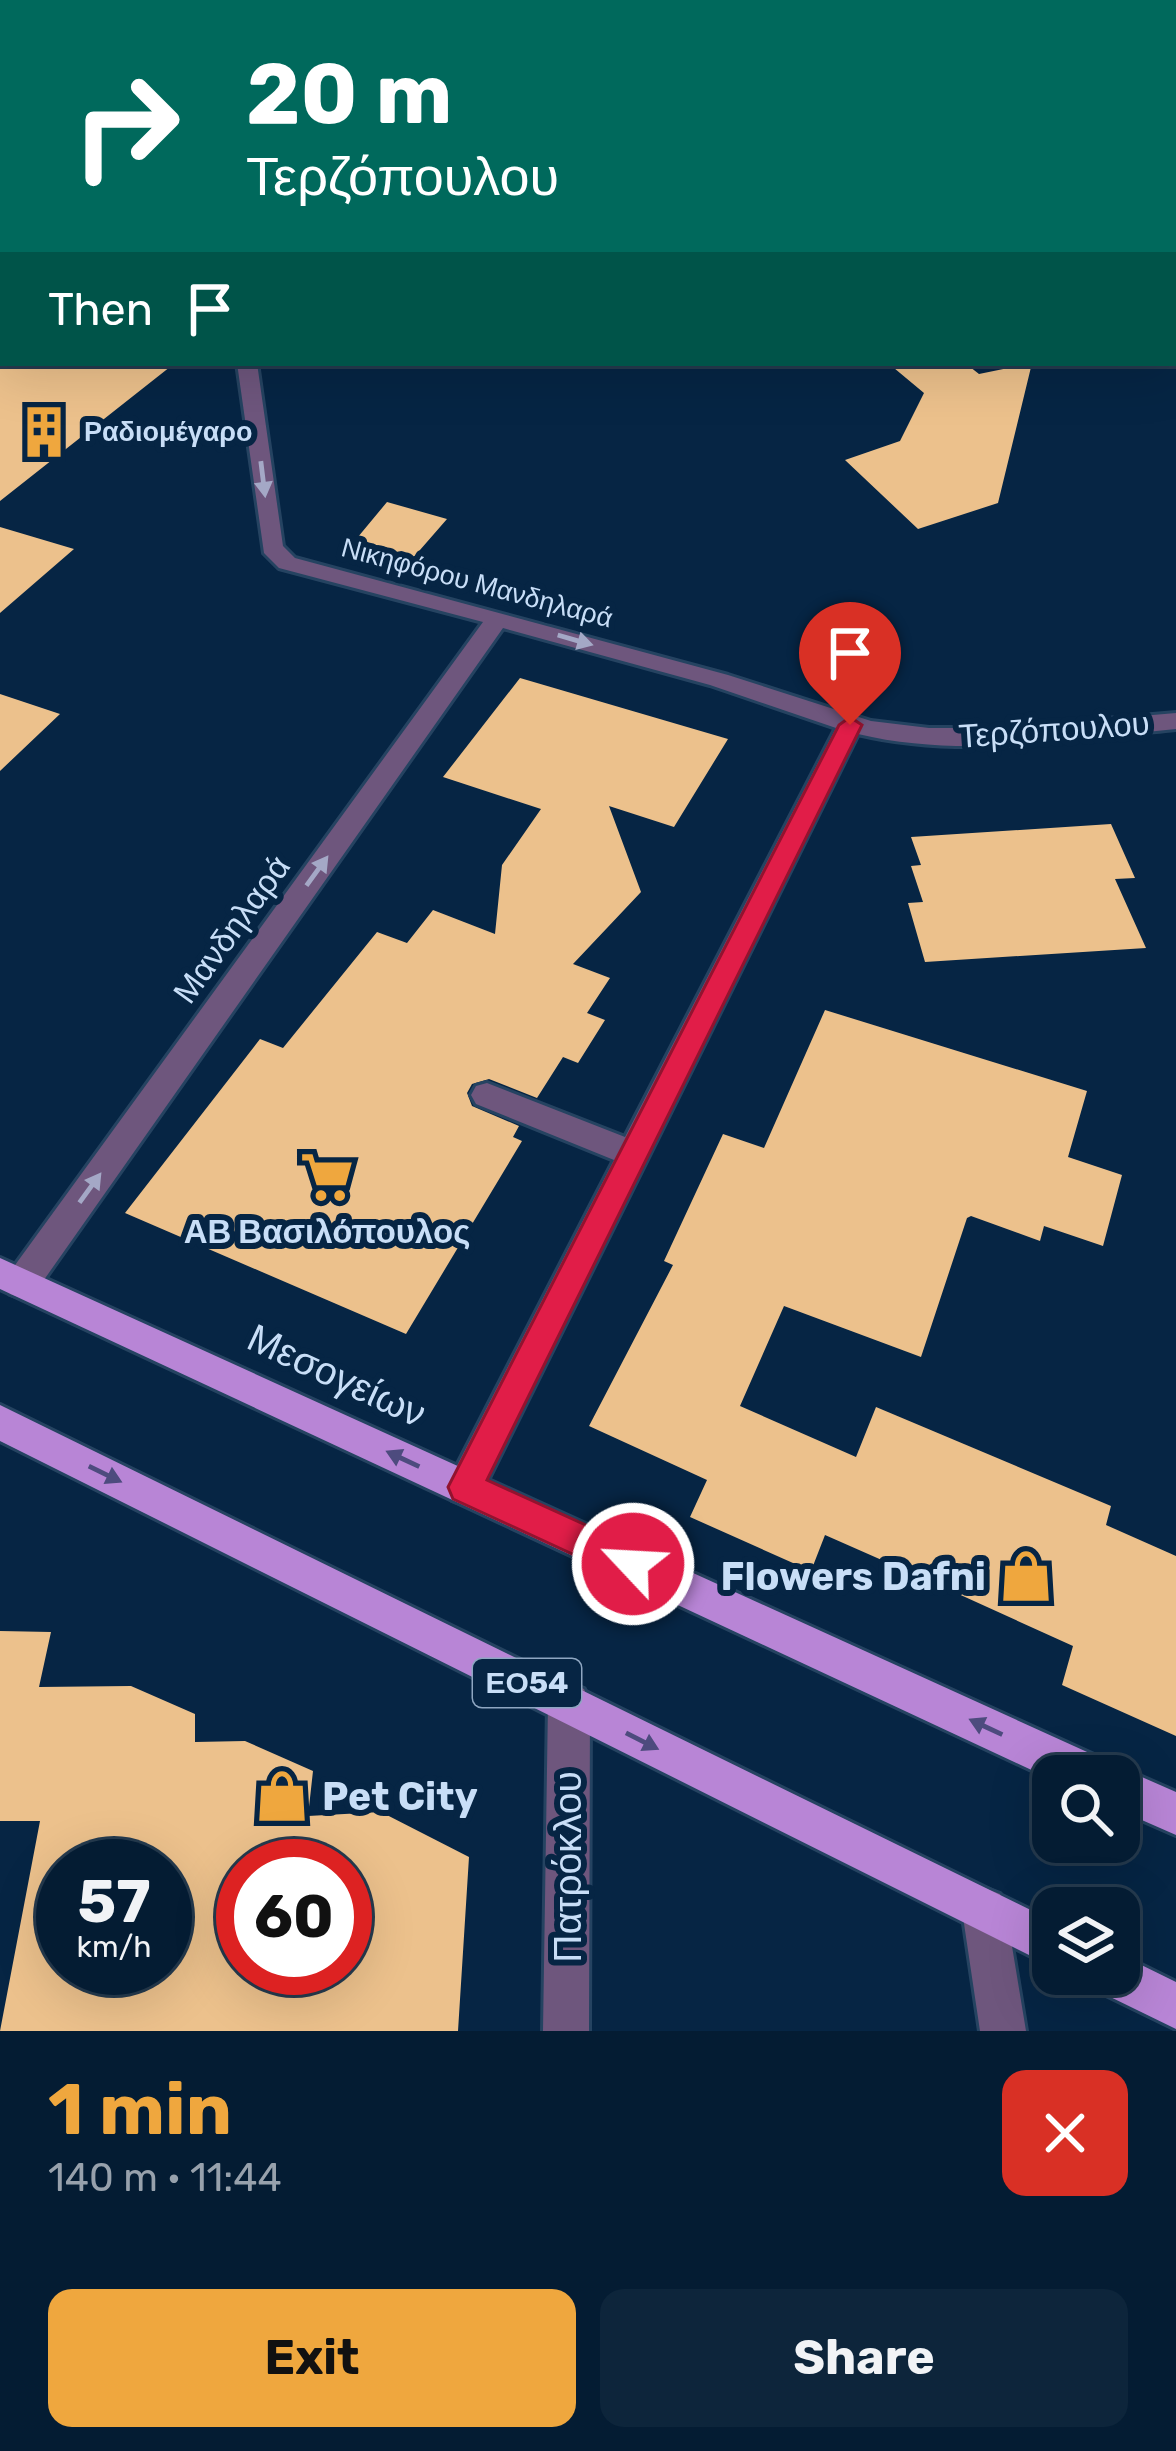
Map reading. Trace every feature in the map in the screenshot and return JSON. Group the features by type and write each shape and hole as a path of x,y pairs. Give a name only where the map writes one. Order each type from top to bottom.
{"main road":[{"name":"Μεσογείων","path":"11,1278 1047,1755"},
{"name":"ΕΟ54","path":"0,1421 1032,1934"},
{"path":"1140,1798 1176,1814"},
{"path":"1140,1988 1176,2006"}],"street":[{"name":"Νικηφόρου Μανδηλαρά","path":"247,366 277,557 761,692 850,725"},
{"name":"Μανδηλαρά","path":"11,1278 498,618"},
{"name":"Τερζόπουλου","path":"850,725 957,738 1176,721"},
{"path":"465,1487 850,725"},
{"path":"487,1095 634,1154"},
{"name":"Πατρόκλου","path":"566,2031 569,1704"},
{"path":"984,1910 1003,2031"}],"building":[{"name":"Ραδιομέγαρο","path":"0,366 171,366 0,501"},
{"path":"892,366 969,366 979,374 1031,366 998,503 918,529 845,460 900,441 924,393"},
{"path":"387,502 447,519 413,558 348,549"},
{"path":"0,527 74,549 0,613"},
{"path":"520,678 728,739 674,827 609,806 641,892 573,964 610,978 587,1013 605,1020 578,1063 563,1057 537,1098 489,1079 472,1084 467,1093 472,1106 519,1126 513,1137 522,1141 406,1334 125,1213 260,1039 283,1048 377,932 407,943 433,910 495,934 502,865 541,809 443,777"},
{"path":"0,694 60,714 0,771"},
{"path":"1111,824 1135,878 1115,879 1146,948 925,962 908,903 923,902 911,866 921,865 911,837"},
{"path":"825,1010 1087,1091 1068,1157 1122,1175 1103,1246 1044,1226 1040,1241 967,1218 921,1357 784,1306 740,1406 856,1457 876,1407 1111,1506 1106,1525 1176,1556 1176,1736 1062,1685 1073,1646 943,1587 825,1535 811,1571 690,1517 707,1480 589,1426 673,1265 664,1261 723,1134 764,1148"},
{"path":"0,1631 51,1632 39,1687 131,1686 195,1714 195,1742 245,1741 313,1771 308,1816 381,1812 469,1857 458,2031 0,2031 36,1842 36,1995 192,1995 192,1839 37,1839 40,1821 0,1821"}],"place":[{"name":"Ραδιομέγαρο","path":"44,432"},
{"name":"ΑΒ Βασιλόπουλος","path":"327,1177"},
{"name":"Flowers Dafni","path":"1026,1576"},
{"name":"Pet City","path":"282,1796"}],"route":[{"path":"633,1564 465,1487 850,725"}]}
